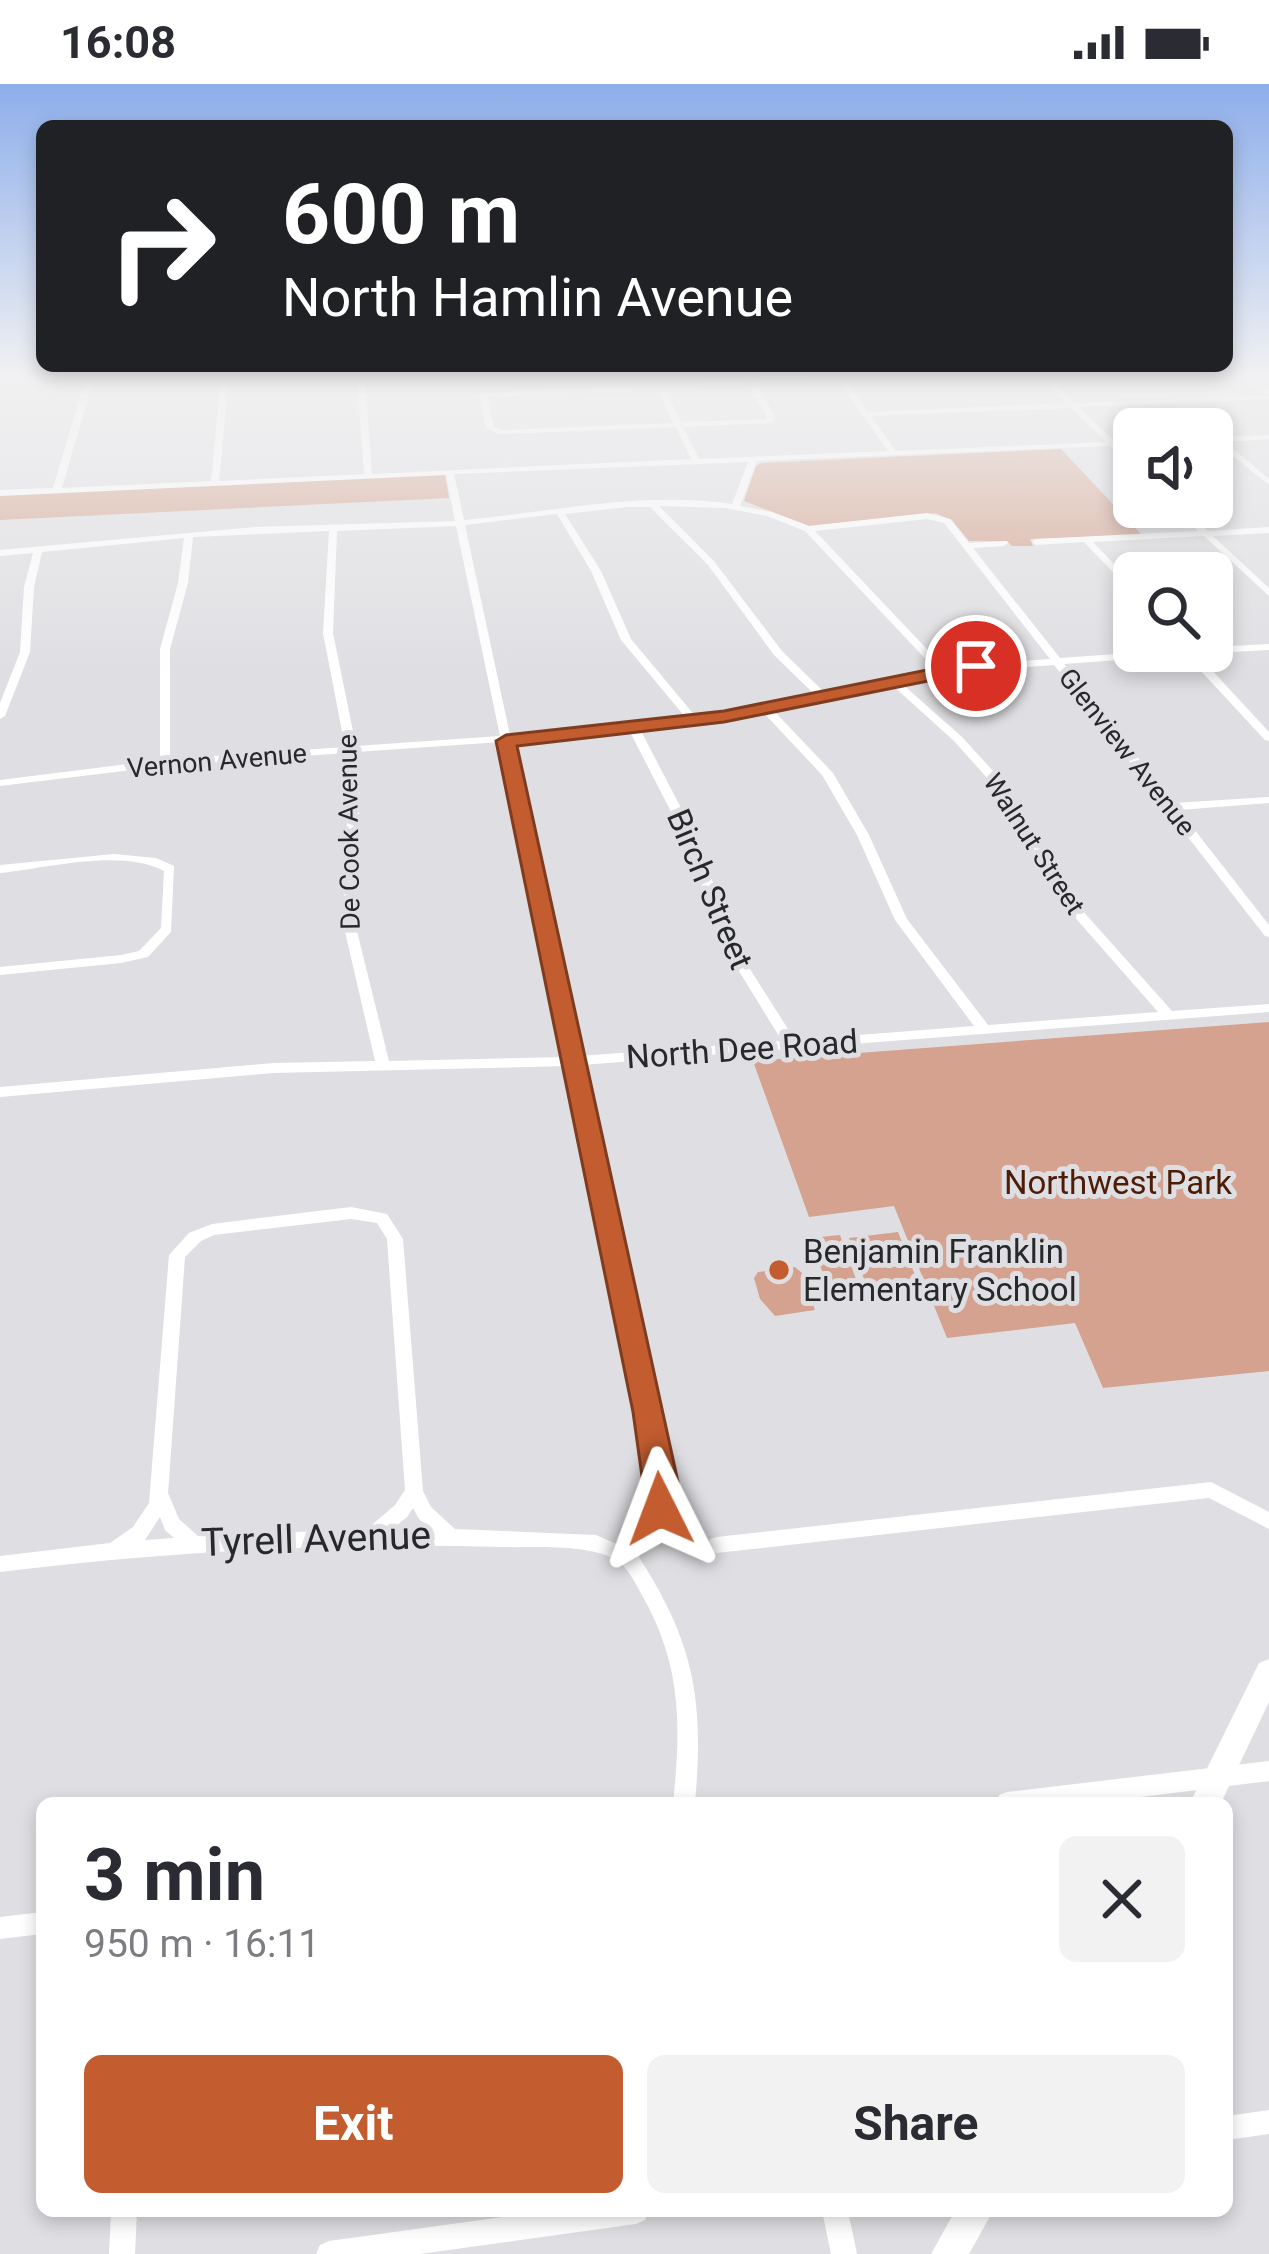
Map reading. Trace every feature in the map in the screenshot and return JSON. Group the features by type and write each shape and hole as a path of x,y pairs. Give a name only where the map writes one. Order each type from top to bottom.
{"main road":[{"path":"1212,1790 1269,1672"},
{"path":"949,2254 971,2217"}],"street":[{"path":"57,490 60,478"},
{"path":"215,478 215,483"},
{"path":"0,493 318,478"},
{"path":"447,478 577,1061 661,1482 660,1509 628,1557 675,1637 686,1677 691,1717 684,1797"},
{"path":"736,506 746,478"},
{"path":"654,506 719,573 778,653 821,695"},
{"path":"0,553 189,535 458,523 654,506 736,506 780,516 808,530 941,670"},
{"path":"561,514 596,571 626,640 694,722"},
{"name":"Glenview Avenue","path":"808,530 939,516 1269,933"},
{"name":"De Cook Avenue","path":"334,528 328,633 352,751 349,923 383,1064"},
{"path":"1201,528 1269,593"},
{"path":"1036,542 1269,530"},
{"path":"165,763 165,649 183,583 189,535"},
{"path":"1087,540 1113,568"},
{"path":"966,546 1004,543"},
{"path":"0,716 25,652 29,587 38,549"},
{"path":"1233,649 1269,647"},
{"name":"Vernon Avenue","path":"0,783 165,763 634,729 766,709 941,670 1113,656"},
{"path":"1208,672 1269,738"},
{"name":"Walnut Street","path":"892,680 958,739 1000,786 1076,911 1168,1016"},
{"path":"766,709 839,791 901,920 984,1030"},
{"name":"Birch Street","path":"634,729 687,831 735,955 791,1046"},
{"path":"1171,807 1269,800"},
{"path":"0,869 147,857 170,869 167,929 143,954 0,971"},
{"name":"North Dee Road","path":"0,1092 168,1074 577,1061 1269,1008"},
{"path":"114,1551 148,1524 158,1504 176,1256 195,1237 212,1230 284,1219 371,1214 395,1239 414,1491 425,1513 448,1534"},
{"path":"161,1484 166,1514 194,1544"},
{"path":"717,1546 1211,1490 1269,1520"},
{"path":"372,1534 401,1511 414,1491"},
{"name":"Tyrell Avenue","path":"0,1564 194,1544 372,1534 596,1543 628,1557"},
{"path":"1102,1797 1212,1790 1269,1771"},
{"path":"0,1928 36,1924"},
{"path":"1233,2127 1269,2122"},
{"path":"122,2254 124,2217"},
{"path":"329,2254 593,2217"},
{"path":"836,2217 844,2254"}],"green space":[{"path":"446,478 449,498 0,520 0,494"},
{"path":"752,478 1089,478 1113,504 1113,528 1135,528 1142,535 1030,539 1033,546 1012,546 1007,541 969,541 952,520 935,513 809,526 744,501"},
{"name":"Northwest Park","path":"1269,1022 1269,1371 1103,1388 1075,1323 947,1338 894,1206 809,1217 753,1061"},
{"path":"898,1232 917,1280 867,1287 849,1238"},
{"path":"840,1235 861,1293 831,1298 811,1238"},
{"path":"795,1267 802,1273 815,1310 775,1316 760,1299 754,1278 758,1272"}],"place":[{"name":"Benjamin Franklin Elementary School","path":"779,1270"}],"route":[{"path":"660,1509 658,1456 506,741 724,717 917,674 976,666"}]}
